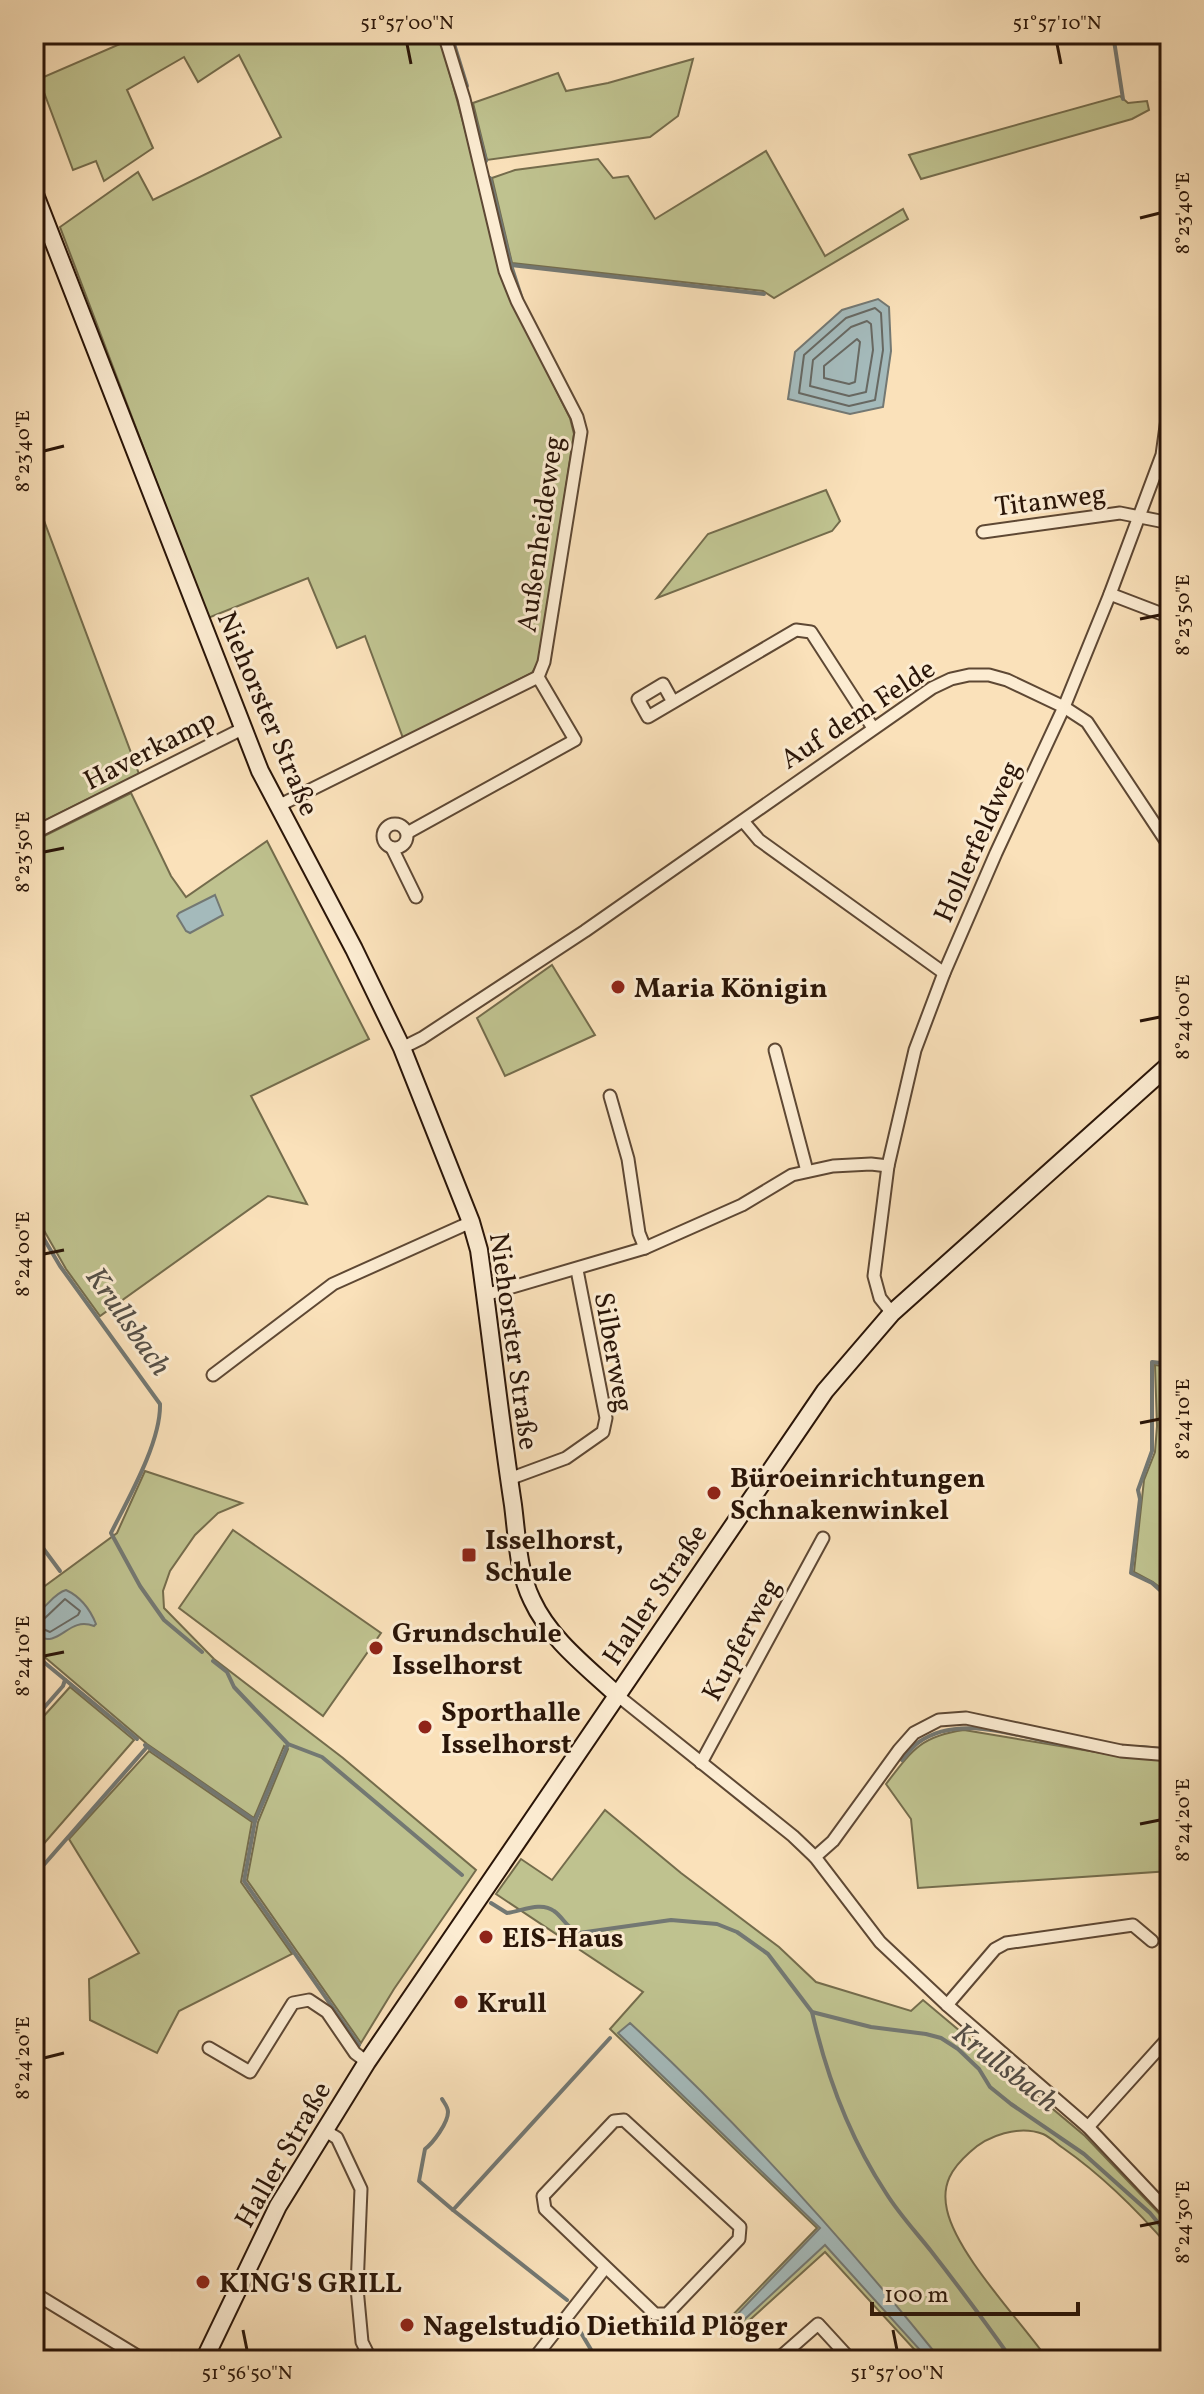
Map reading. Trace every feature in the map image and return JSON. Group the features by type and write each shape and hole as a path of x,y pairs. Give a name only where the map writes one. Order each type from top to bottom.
{"street":[{"name":"Außenheideweg","path":"444,34 464,99 505,271 517,301 577,417 581,432 544,662 538,677"},
{"path":"1170,182 1170,306"},
{"name":"Niehorster Straße","path":"34,192 242,729 402,1048 471,1222 479,1250 509,1479 523,1573 530,1598 541,1617 572,1655 617,1695 793,1836 815,1857 880,1942 947,2005 1088,2127 1170,2214"},
{"name":"Hollerfeldweg","path":"892,1313 880,1298 874,1276 888,1166 915,1050 944,973 1064,707 1110,594 1162,455 1170,397"},
{"name":"Titanweg","path":"983,532 1120,513 1170,523"},
{"path":"1110,594 1170,617"},
{"path":"673,702 796,630 811,632 873,728"},
{"name":"Auf dem Felde","path":"402,1048 533,965 873,728 932,688 951,679 989,675 1007,680 1064,707 1087,722 1170,847"},
{"path":"278,806 538,677 575,740 407,833"},
{"name":"Haverkamp","path":"34,833 242,729"},
{"path":"743,821 759,840 944,973"},
{"path":"392,848 400,847 406,841 407,833 402,826 393,824 386,828 383,836 416,897"},
{"path":"775,1050 807,1171"},
{"name":"Haller Straße","path":"204,2360 278,2206 367,2062 825,1391 892,1313 1170,1064"},
{"path":"610,1096 628,1159 639,1233 645,1248"},
{"name":"Silberweg","path":"485,1295 577,1270 682,1234 742,1205 792,1175 833,1166 888,1166"},
{"path":"213,1375 333,1284 471,1222"},
{"name":"Silberweg","path":"509,1479 566,1458 603,1432 606,1418 577,1270"},
{"name":"Kupferweg","path":"701,1763 823,1538"},
{"path":"815,1857 833,1841 914,1733 939,1720 966,1718 1121,1751 1170,1755"},
{"path":"947,2005 995,1949 1006,1943 1133,1925 1152,1941"},
{"name":"Haller Straße","path":"209,2048 250,2072 293,2003 309,2000 327,2012 355,2053 367,2062"},
{"path":"1088,2127 1170,2036"},
{"path":"624,2120 740,2227 739,2239 667,2314 655,2314 605,2268 545,2209 543,2196 614,2121 624,2120"},
{"path":"324,2130 337,2138 361,2189 357,2288 362,2342 371,2360"},
{"path":"533,2360 605,2268"},
{"path":"34,2293 144,2360"},
{"path":"777,2360 818,2324 851,2360"}],"green space":[{"path":"143,34 439,34 512,302 570,418 574,434 540,659 532,673 403,738 365,636 337,648 308,578 208,618 60,227 138,172 153,200 281,137 239,55 198,82 184,57 127,90 153,148 104,181 96,161 73,170 39,79"},
{"path":"693,59 678,116 650,137 487,160 473,103 558,73 566,91 608,83"},
{"path":"1120,96 1128,103 1147,101 1149,110 1132,119 921,179 909,155"},
{"path":"766,151 825,256 903,209 908,219 774,298 763,291 512,263 492,178 515,170 598,159 613,178 628,176 655,219"},
{"path":"826,490 840,521 832,531 657,598 708,534"},
{"path":"34,494 139,774 34,826"},
{"path":"131,793 171,876 186,897 267,841 369,1039 251,1096 307,1204 268,1196 100,1316 66,1269 34,1213 34,841"},
{"path":"552,965 595,1035 505,1076 477,1018"},
{"path":"1155,1365 1170,1367 1170,1595 1134,1572 1144,1480 1155,1452"},
{"path":"145,1471 242,1503 218,1513 195,1535 170,1571 163,1591 164,1608 214,1659 343,1758 476,1870 394,1989 361,2043 247,1880 258,1822 288,1749 284,1746 254,1818 147,1744 34,1648 34,1594 117,1533"},
{"path":"233,1530 381,1633 323,1716 179,1608"},
{"path":"70,1687 134,1740 34,1855 34,1727"},
{"path":"964,1730 1120,1756 1170,1761 1170,1871 918,1888 911,1819 886,1784 919,1746 937,1736"},
{"path":"149,1751 252,1822 241,1882 292,1954 179,2011 157,2053 90,2020 89,1979 139,1953 69,1839"},
{"path":"605,1810 681,1873 779,1947 816,1982 911,2011 923,2000 1085,2136 1170,2225 1170,2248 1120,2195 1051,2139 1034,2131 1004,2133 977,2146 953,2171 947,2184 947,2210 953,2228 976,2267 1048,2360 924,2360 825,2252 732,2336 722,2326 817,2228 610,2029 643,1992 496,1894 521,1859 552,1880"}],"water":[{"path":"878,299 889,307 891,351 883,407 850,414 788,399 795,352 842,310"},
{"path":"215,895 223,915 190,933 186,931 177,916 179,913"},
{"path":"66,1590 84,1604 96,1624 77,1625 52,1639 36,1636 34,1614"},
{"path":"630,2023 713,2103 792,2186 941,2360 929,2360 825,2245 732,2331 727,2325 820,2228 618,2033"}],"waterway":[{"path":"451,34 467,86"},
{"path":"1113,34 1123,99"},
{"path":"472,108 486,161"},
{"path":"490,178 522,299"},
{"path":"511,265 764,294"},
{"name":"Krullsbach","path":"34,1222 60,1266 160,1404 149,1453 111,1533 140,1586 164,1620 202,1652"},
{"path":"1170,1364 1152,1362 1152,1451 1138,1490 1140,1499 1131,1573 1152,1583 1170,1599"},
{"path":"34,1536 60,1571"},
{"path":"34,1654 137,1739"},
{"name":"Krullsbach","path":"213,1661 227,1672 234,1687 288,1744 322,1757 462,1875"},
{"path":"34,1719 65,1680"},
{"path":"902,1760 919,1742 952,1729 1006,1732 1059,1744"},
{"path":"288,1744 255,1821 244,1881 359,2045"},
{"path":"145,1745 255,1821"},
{"path":"34,1876 147,1747"},
{"path":"1141,1747 1160,1749"},
{"name":"Krullsbach","path":"491,1903 507,1913 537,1907 549,1908 579,1933 671,1920 717,1924 737,1932 768,1954 812,2012 871,2027 926,2034 941,2038 958,2049 979,2069 990,2087 1084,2154 1150,2213 1170,2237"},
{"path":"812,2012 841,2106 873,2172 896,2208 1012,2360"},
{"path":"567,2300 453,2210 610,2038"},
{"path":"442,2099 447,2109 446,2122 425,2149 419,2181 453,2210"},
{"path":"574,2321 600,2360"}],"place":[{"name":"Maria Königin","path":"618,987"},
{"name":"Büroeinrichtungen Schnakenwinkel","path":"714,1493"},
{"name":"Isselhorst, Schule","path":"469,1555"},
{"name":"Grundschule Isselhorst","path":"376,1648"},
{"name":"Sporthalle Isselhorst","path":"425,1727"},
{"name":"EIS-Haus","path":"486,1937"},
{"name":"Krull","path":"461,2002"},
{"name":"KING'S GRILL","path":"203,2282"},
{"name":"Nagelstudio Diethild Plöger","path":"407,2325"}]}
